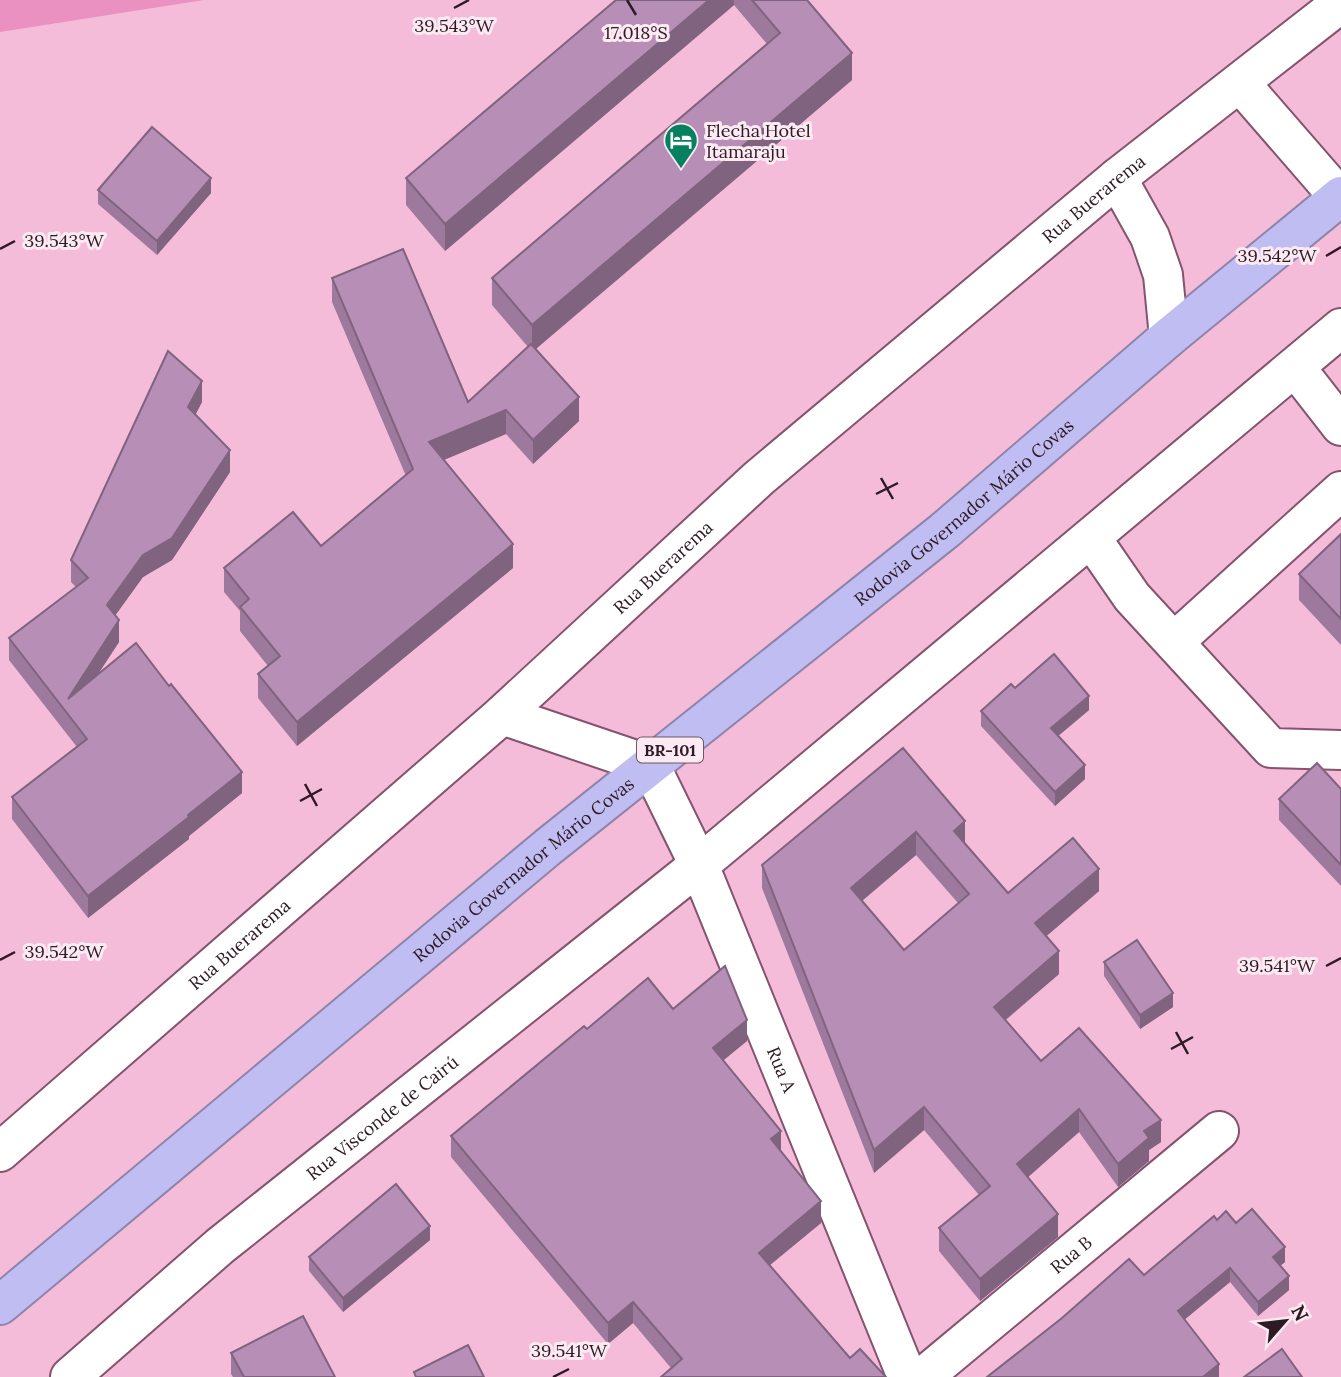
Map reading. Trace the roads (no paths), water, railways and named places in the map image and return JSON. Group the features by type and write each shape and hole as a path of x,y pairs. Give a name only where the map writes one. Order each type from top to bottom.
{"highway":[{"name":"Rodovia Governador Mário Covas","path":"0,1305 548,847 944,531 1169,337 1340,196"}],"street":[{"name":"Rua Buerarema","path":"0,1152 502,715 759,478 1117,178 1341,4"},
{"path":"1240,83 1340,196"},
{"path":"1117,178 1150,237 1163,275 1169,337"},
{"name":"Rua Visconde de Cairú","path":"70,1377 220,1246 699,865 1295,367 1337,340"},
{"path":"1295,367 1341,426"},
{"path":"1174,642 1341,491"},
{"path":"1092,539 1132,597 1271,748 1341,750"},
{"path":"502,715 650,765"},
{"name":"Rua A","path":"650,765 699,865 906,1377"},
{"name":"Rua B","path":"923,1377 1219,1131"}],"place":[{"name":"Flecha Hotel Itamaraju","path":"681,170"}]}
